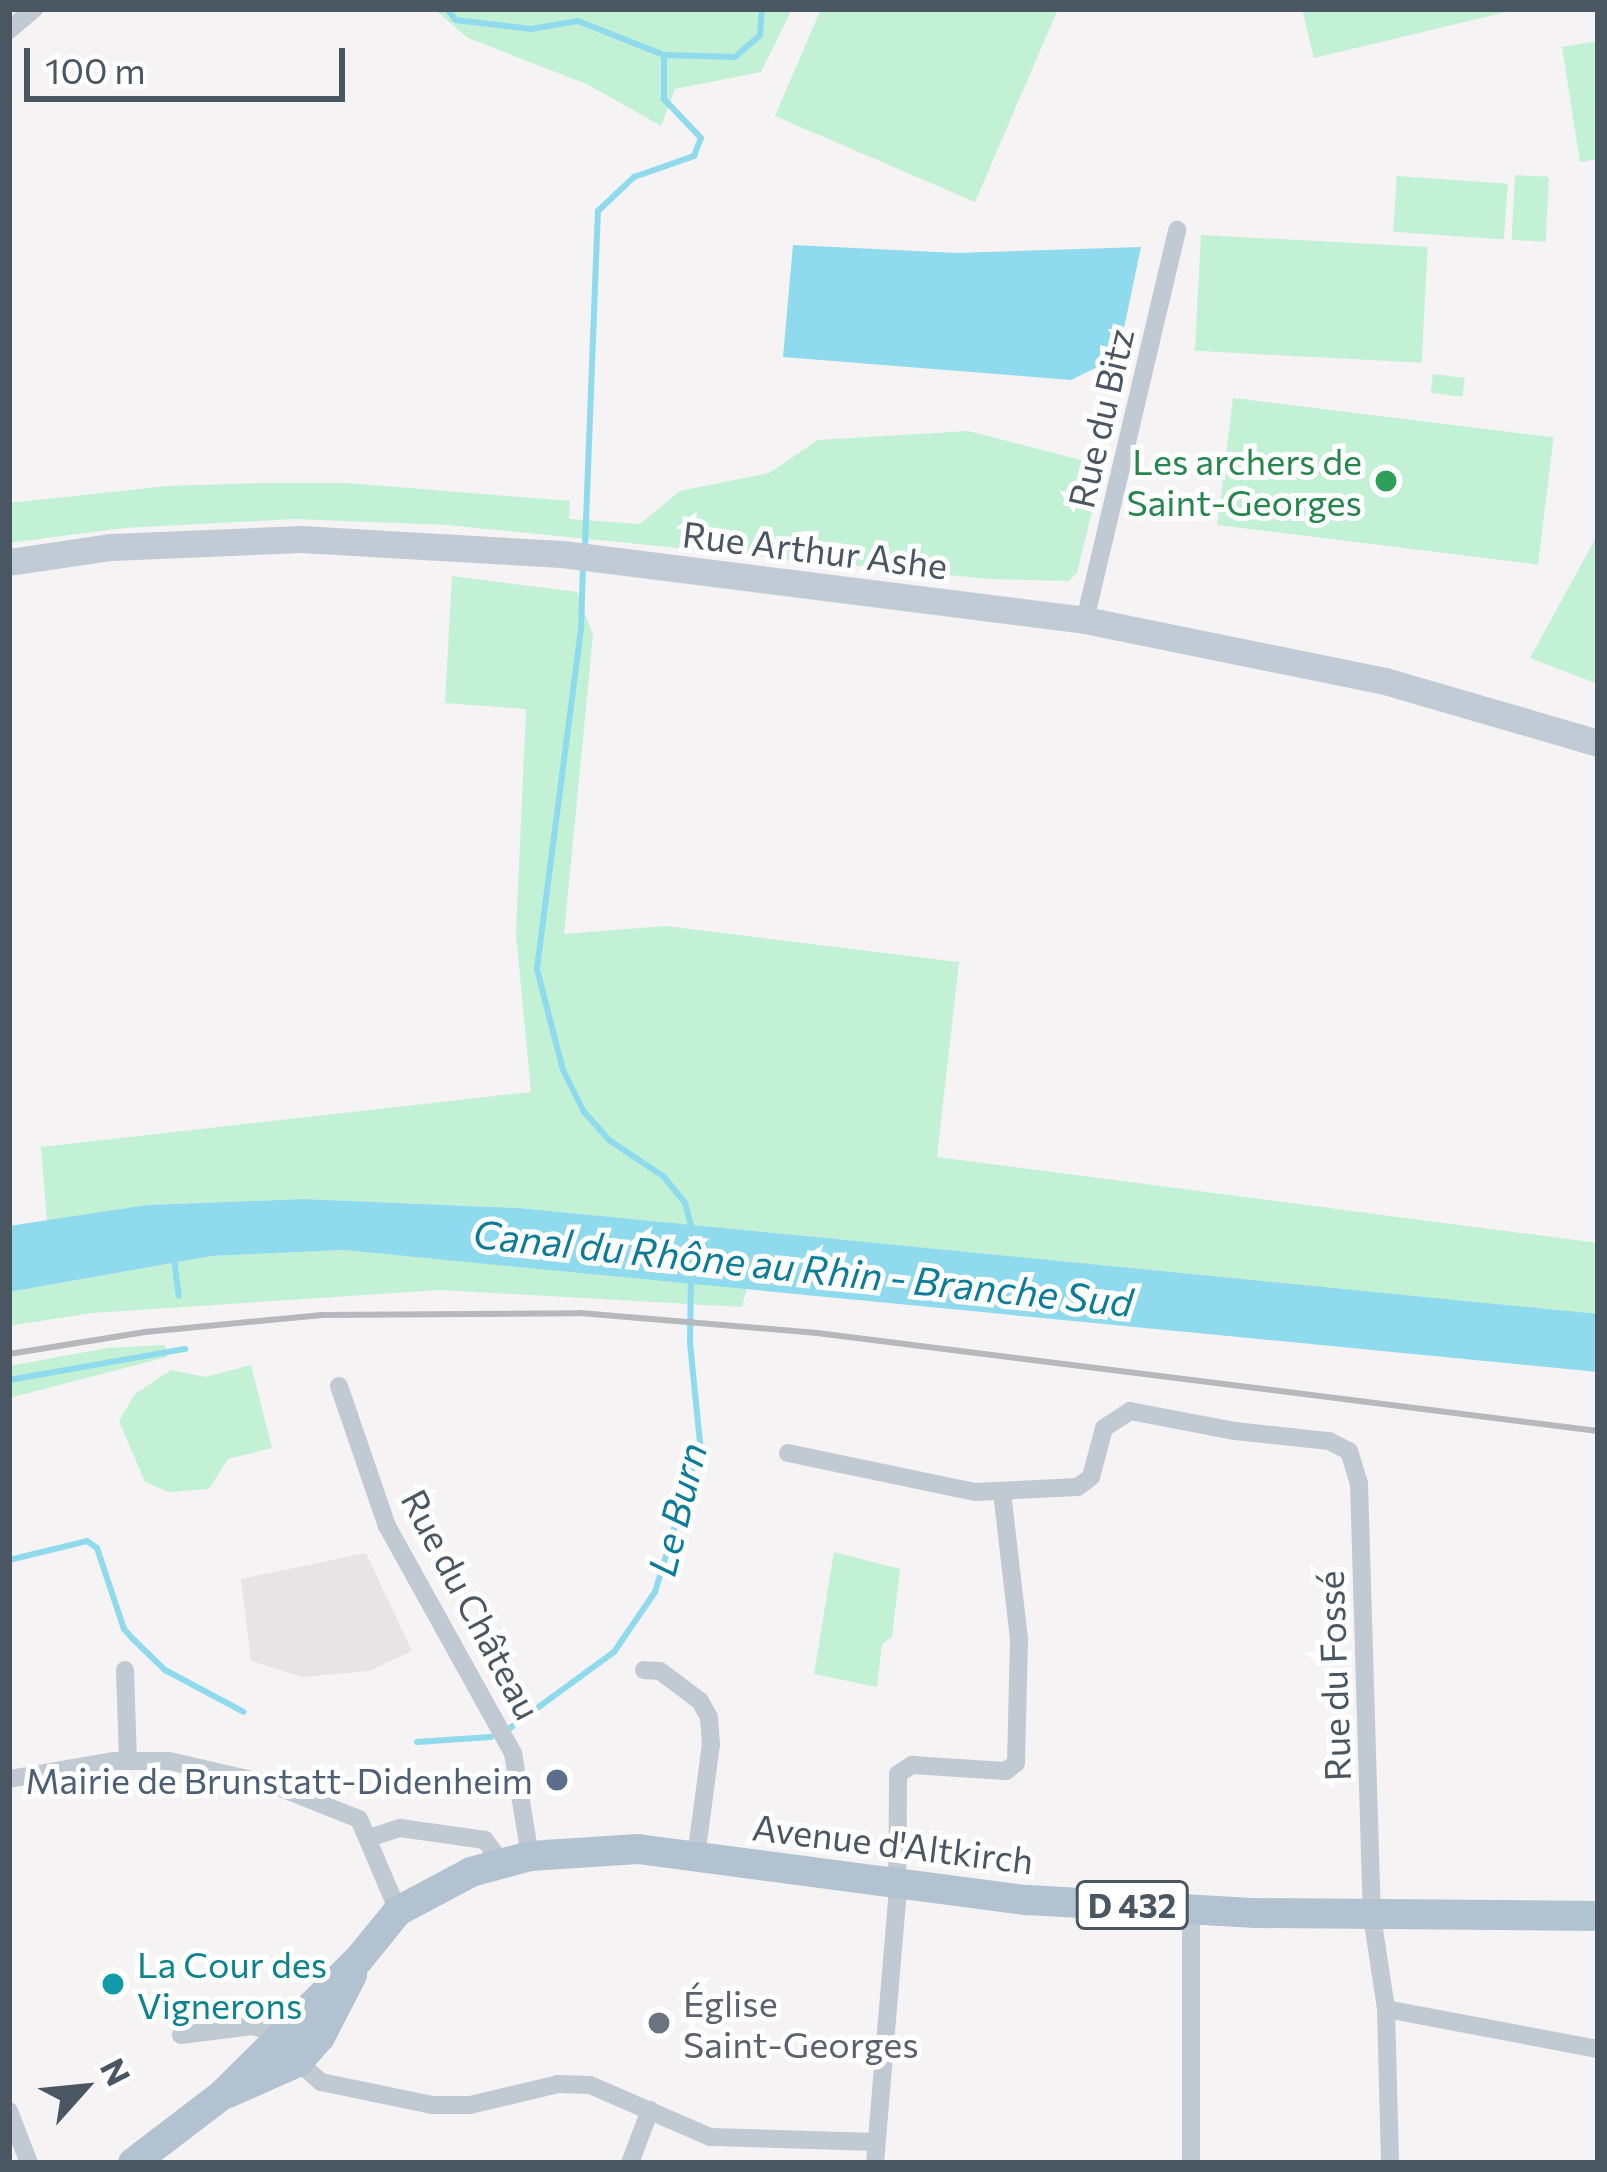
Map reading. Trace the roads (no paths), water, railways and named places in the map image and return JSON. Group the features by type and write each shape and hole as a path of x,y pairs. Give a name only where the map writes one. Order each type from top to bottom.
{"main road":[{"name":"Rue Arthur Ashe","path":"9,562 111,547 301,538 607,559 1085,620 1385,681 1598,743"},
{"name":"Avenue d'Altkirch","path":"358,1959 398,1911 436,1888 516,1859 638,1849 1028,1900 1372,1916 1598,1916"},
{"name":"D 432","path":"133,2163 222,2095 358,1959"},
{"name":"D 432","path":"222,2095 298,2062 320,2037 358,1959"}],"street":[{"path":"9,30 37,9"},
{"name":"Rue du Bitz","path":"1085,620 1177,230"},
{"name":"Rue du Château","path":"339,1386 387,1526 513,1753 516,1859"},
{"name":"Rue du Fossé","path":"1001,1493 1078,1487 1091,1477 1104,1427 1130,1411 1235,1431 1336,1443 1358,1468 1372,1916 1381,1947 1390,2163"},
{"path":"788,1453 1001,1493 1019,1639 1016,1763 1006,1771 912,1765 898,1774 898,1880 875,2163"},
{"path":"125,1670 128,1760"},
{"path":"644,1670 660,1671 700,1701 709,1718 711,1744 696,1857"},
{"path":"9,1779 128,1760 214,1768 273,1785 350,1812 369,1838 387,1895 398,1911"},
{"path":"369,1838 400,1828 485,1840 516,1859"},
{"path":"1191,1909 1191,2163"},
{"path":"1385,2008 1598,2049"},
{"path":"181,2035 252,2026 281,2034"},
{"path":"298,2062 322,2082 432,2105 470,2105 558,2084 590,2085 710,2137 876,2142"},
{"path":"631,2163 650,2110"},
{"path":"9,2111 29,2163"}],"water":[{"path":"793,245 957,253 1141,247 1118,357 1071,380 783,357"},
{"name":"Canal du Rhône au Rhin - Branche Sud","path":"303,1199 519,1208 1598,1314 1598,1372 344,1250 212,1256 9,1292 9,1226 147,1205"}],"waterway":[{"path":"447,9 456,20 531,29 578,21 664,55 735,57 760,35 762,9"},
{"path":"585,547 598,211 634,177 694,156 701,138 664,99 664,55"},
{"name":"Canal du Rhône au Rhin - Branche Sud","path":"583,566 581,629 537,969 563,1070 584,1112 609,1140 664,1177 685,1203 693,1232"},
{"path":"174,1258 179,1296"},
{"name":"Le Burn","path":"510,1728 614,1652 655,1592 700,1443 690,1342 691,1275"},
{"path":"9,1380 185,1349"},
{"name":"Le Burn","path":"9,1560 87,1541 97,1548 124,1629 133,1639 165,1670 244,1712"},
{"name":"Le Burn","path":"417,1742 491,1737"}],"railway":[{"path":"9,1354 145,1332 322,1315 580,1313 817,1333 1598,1431"}],"place":[{"name":"Les archers de Saint-Georges","path":"1386,481"},
{"name":"Mairie de Brunstatt-Didenheim","path":"557,1780"},
{"name":"La Cour des Vignerons","path":"113,1984"},
{"name":"Église Saint-Georges","path":"659,2023"}]}
